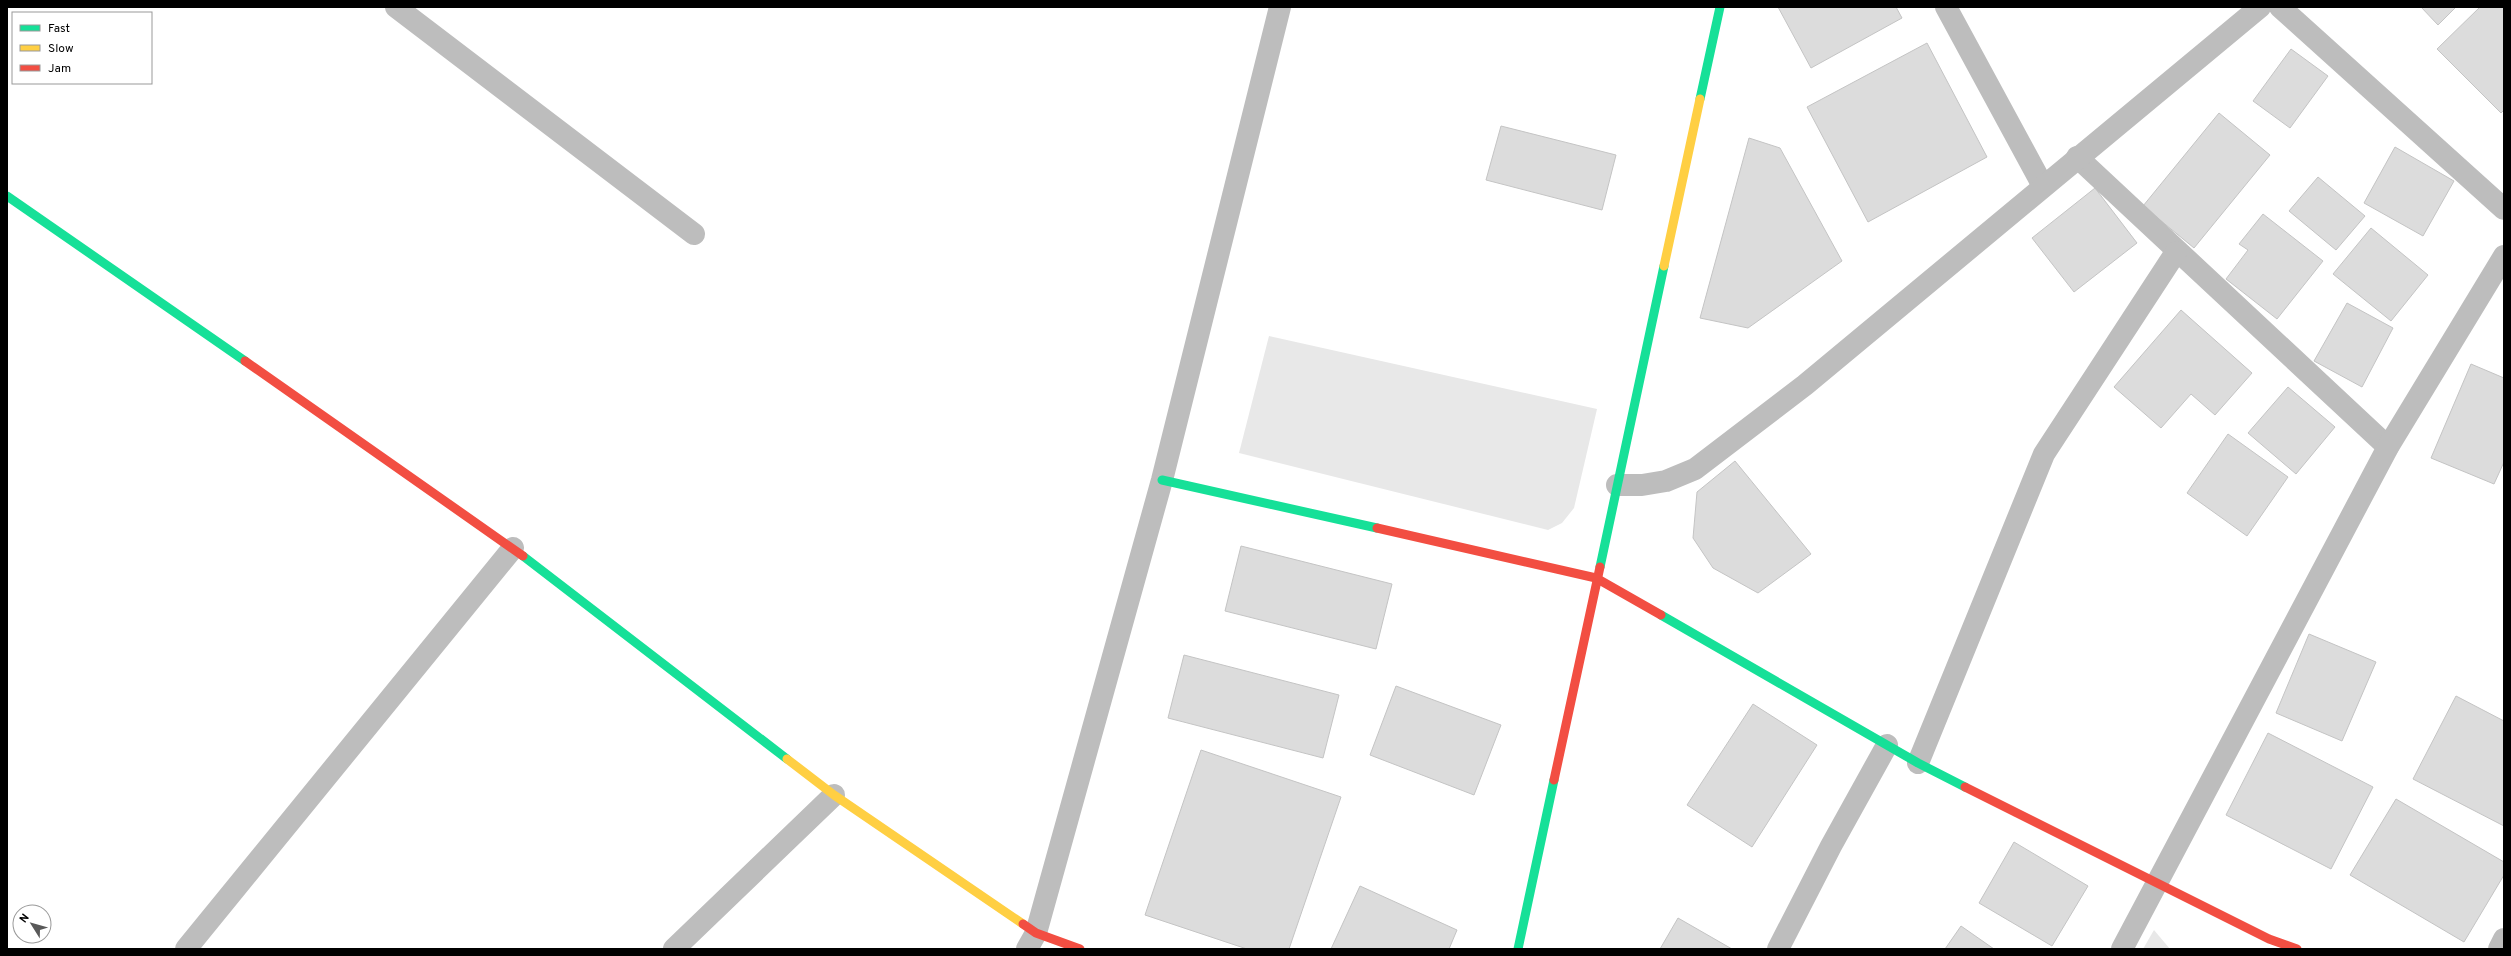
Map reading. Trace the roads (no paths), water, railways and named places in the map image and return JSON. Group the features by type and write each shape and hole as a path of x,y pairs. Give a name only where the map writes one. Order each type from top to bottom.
{"street":[{"path":"396,7 694,234"},
{"path":"1032,941 1162,480 1280,7"},
{"path":"1518,949 1596,578 1720,7"},
{"path":"1946,7 2043,186"},
{"path":"1617,485 1642,485 1666,481 1695,469 1805,385 2077,157 2260,7"},
{"path":"2280,7 2504,209"},
{"path":"2077,157 2176,252 2388,447"},
{"path":"7,196 513,548 834,795 1032,941 1080,949"},
{"path":"1918,763 2044,454 2176,252"},
{"path":"2122,949 2388,447 2504,256"},
{"path":"1162,480 1596,578 1918,763 2156,884 2267,944 2297,949"},
{"path":"186,949 513,548"},
{"path":"1778,949 1831,846 1887,745"},
{"path":"674,949 834,795"},
{"path":"2499,949 2504,938"}]}
